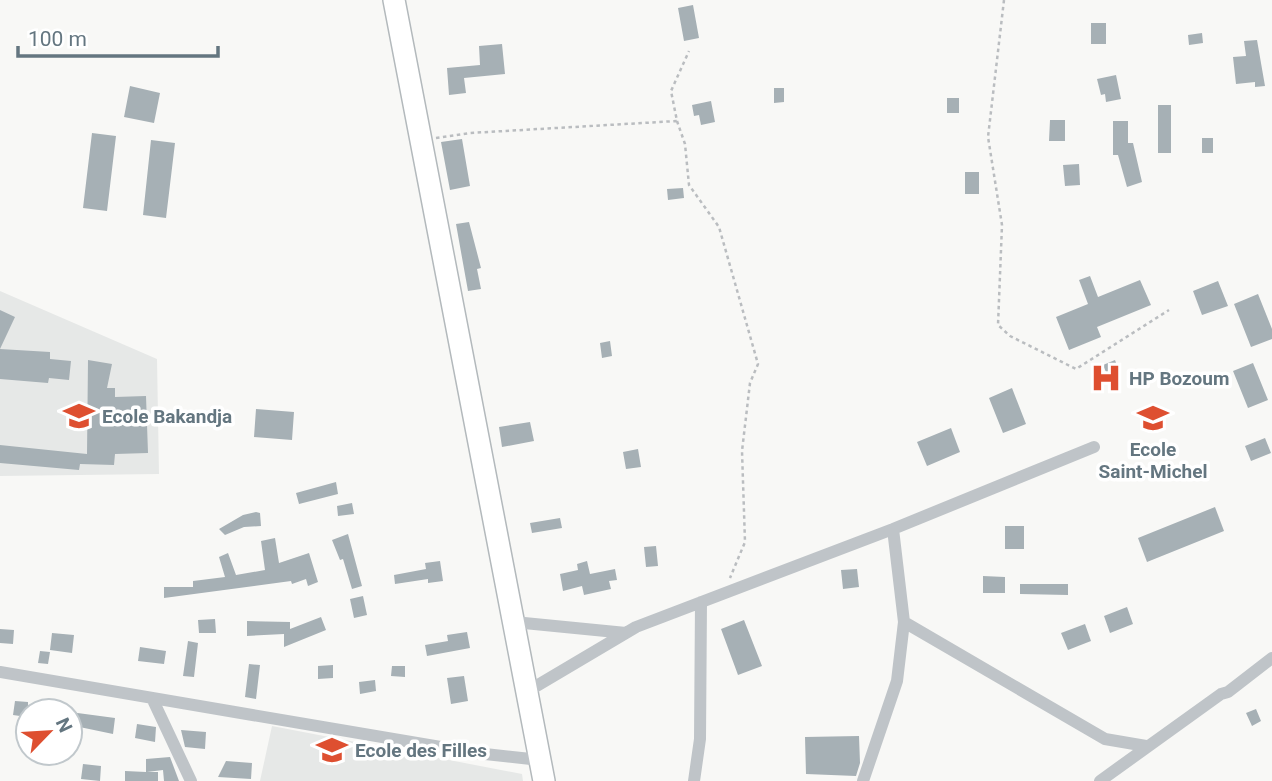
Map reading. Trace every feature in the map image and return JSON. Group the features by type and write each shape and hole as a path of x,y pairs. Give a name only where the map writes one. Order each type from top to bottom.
{"main road":[{"path":"394,0 544,781"}],"street":[{"path":"528,691 626,633 1094,447"},
{"path":"863,781 897,681 904,622 893,529"},
{"path":"694,781 700,739 701,602"},
{"path":"514,622 626,633"},
{"path":"904,622 1105,738 1146,746"},
{"path":"1100,781 1272,658"},
{"path":"0,672 476,752 540,760"},
{"path":"152,698 191,781"}],"path":[{"path":"1004,0 988,137 1002,225 998,325 1010,336 1076,369 1168,310"},
{"path":"689,51 671,91 685,144 690,185 719,226 758,364 750,383 742,452 745,542 722,594"},
{"path":"419,141 470,134 677,121"}],"shaded area":[{"name":"Ecole Bakandja","path":"0,291 157,359 159,474 0,476"},
{"name":"Ecole des Filles","path":"272,726 522,774 523,781 260,781"}],"building":[{"path":"693,5 699,38 684,41 678,8"},
{"path":"1091,23 1106,23 1106,44 1091,44"},
{"path":"1202,33 1203,43 1189,45 1188,35"},
{"path":"1257,40 1265,86 1255,87 1255,82 1236,84 1233,57 1246,56 1244,41"},
{"path":"502,44 505,74 464,78 466,93 449,95 447,68 480,65 479,46"},
{"path":"1116,75 1121,99 1106,102 1105,94 1101,95 1097,79"},
{"path":"130,86 160,93 154,123 124,117"},
{"path":"774,88 784,88 784,102 774,103"},
{"path":"947,98 959,98 959,113 947,113"},
{"path":"711,101 715,122 701,125 699,115 694,116 692,105"},
{"path":"1158,105 1171,105 1171,153 1158,153"},
{"path":"1050,120 1065,120 1065,141 1049,141"},
{"path":"1113,121 1128,121 1128,143 1133,143 1142,182 1127,187 1118,155 1113,155"},
{"path":"92,133 116,136 107,211 83,208"},
{"path":"1202,138 1213,138 1213,153 1202,153"},
{"path":"462,139 470,186 450,190 441,142"},
{"path":"151,140 175,143 166,218 143,215"},
{"path":"1079,164 1080,185 1065,186 1063,165"},
{"path":"965,172 979,172 979,194 965,194"},
{"path":"683,188 684,198 668,200 667,189"},
{"path":"469,222 481,268 477,269 481,289 468,291 456,224"},
{"path":"1090,276 1098,297 1140,280 1151,305 1097,327 1101,337 1069,350 1056,317 1088,304 1079,280"},
{"path":"1218,281 1228,306 1202,315 1193,291"},
{"path":"1258,294 1272,329 1272,339 1251,347 1234,304"},
{"path":"0,310 15,317 0,349"},
{"path":"610,341 612,356 602,358 600,343"},
{"path":"0,349 50,352 50,359 71,361 69,380 49,378 48,383 0,379"},
{"path":"88,360 112,364 107,388 115,388 115,397 146,396 148,453 115,454 114,465 80,464 79,470 0,463 0,445 87,454"},
{"path":"1115,360 1120,374 1109,379 1103,365"},
{"path":"1253,363 1268,400 1248,408 1233,371"},
{"path":"1012,388 1026,424 1003,433 989,398"},
{"path":"256,409 294,412 292,440 254,437"},
{"path":"530,422 534,441 502,447 499,427"},
{"path":"951,428 960,452 927,466 917,442"},
{"path":"1265,438 1271,453 1251,461 1245,446"},
{"path":"638,449 641,467 626,469 623,452"},
{"path":"336,482 338,494 299,504 296,493"},
{"path":"352,503 354,514 338,516 337,506"},
{"path":"1215,507 1224,531 1147,562 1138,538"},
{"path":"260,513 261,526 244,527 225,535 219,529 243,515"},
{"path":"560,518 562,528 532,533 530,523"},
{"path":"1005,526 1024,526 1024,549 1005,549"},
{"path":"348,534 362,586 352,589 343,559 340,560 332,540"},
{"path":"275,538 279,563 309,553 318,582 308,586 306,579 292,584 291,581 164,598 164,587 193,587 193,581 225,577 219,557 228,553 236,575 265,570 261,541"},
{"path":"656,546 658,566 646,567 644,547"},
{"path":"440,561 443,581 428,583 428,579 395,584 394,575 426,569 425,563"},
{"path":"587,561 590,574 615,569 617,580 609,581 611,589 584,595 582,586 563,591 560,574 578,570 577,564"},
{"path":"857,569 859,587 843,589 841,570"},
{"path":"983,576 1005,577 1005,593 983,593"},
{"path":"1020,584 1068,584 1068,595 1020,594"},
{"path":"363,596 367,615 354,618 350,599"},
{"path":"1127,607 1133,624 1110,633 1104,616"},
{"path":"321,617 326,630 284,647 284,634 247,636 247,621 290,622 290,629"},
{"path":"215,619 216,633 199,633 198,620"},
{"path":"744,620 762,666 738,675 721,629"},
{"path":"1085,624 1091,641 1068,650 1061,633"},
{"path":"0,629 14,630 13,644 0,643"},
{"path":"467,632 470,648 427,656 425,645 448,641 447,635"},
{"path":"52,633 74,635 72,653 50,650"},
{"path":"188,641 198,643 194,677 183,676"},
{"path":"140,647 166,651 164,664 138,661"},
{"path":"40,651 50,652 48,664 38,663"},
{"path":"249,664 260,665 256,699 245,697"},
{"path":"333,665 333,678 318,679 318,666"},
{"path":"392,666 405,666 405,677 391,676"},
{"path":"464,676 468,701 451,704 447,678"},
{"path":"375,680 376,691 360,694 359,682"},
{"path":"1256,709 1261,721 1252,726 1246,713"},
{"path":"84,714 115,718 113,734 84,728"},
{"path":"137,724 156,727 155,742 135,738"},
{"path":"181,730 206,732 205,749 185,747"},
{"path":"859,736 860,763 856,776 806,774 805,737"},
{"path":"170,757 179,781 164,781 163,770 147,772 158,772 158,781 125,781 125,771 146,772 146,759"},
{"path":"226,761 252,763 251,779 218,777"},
{"path":"84,764 101,766 100,781 81,779"}],"place":[{"name":"HP Bozoum","path":"1106,378"},
{"name":"Ecole Bakandja","path":"79,416"},
{"name":"Ecole Saint-Michel","path":"1153,418"},
{"name":"Ecole des Filles","path":"332,750"}]}
